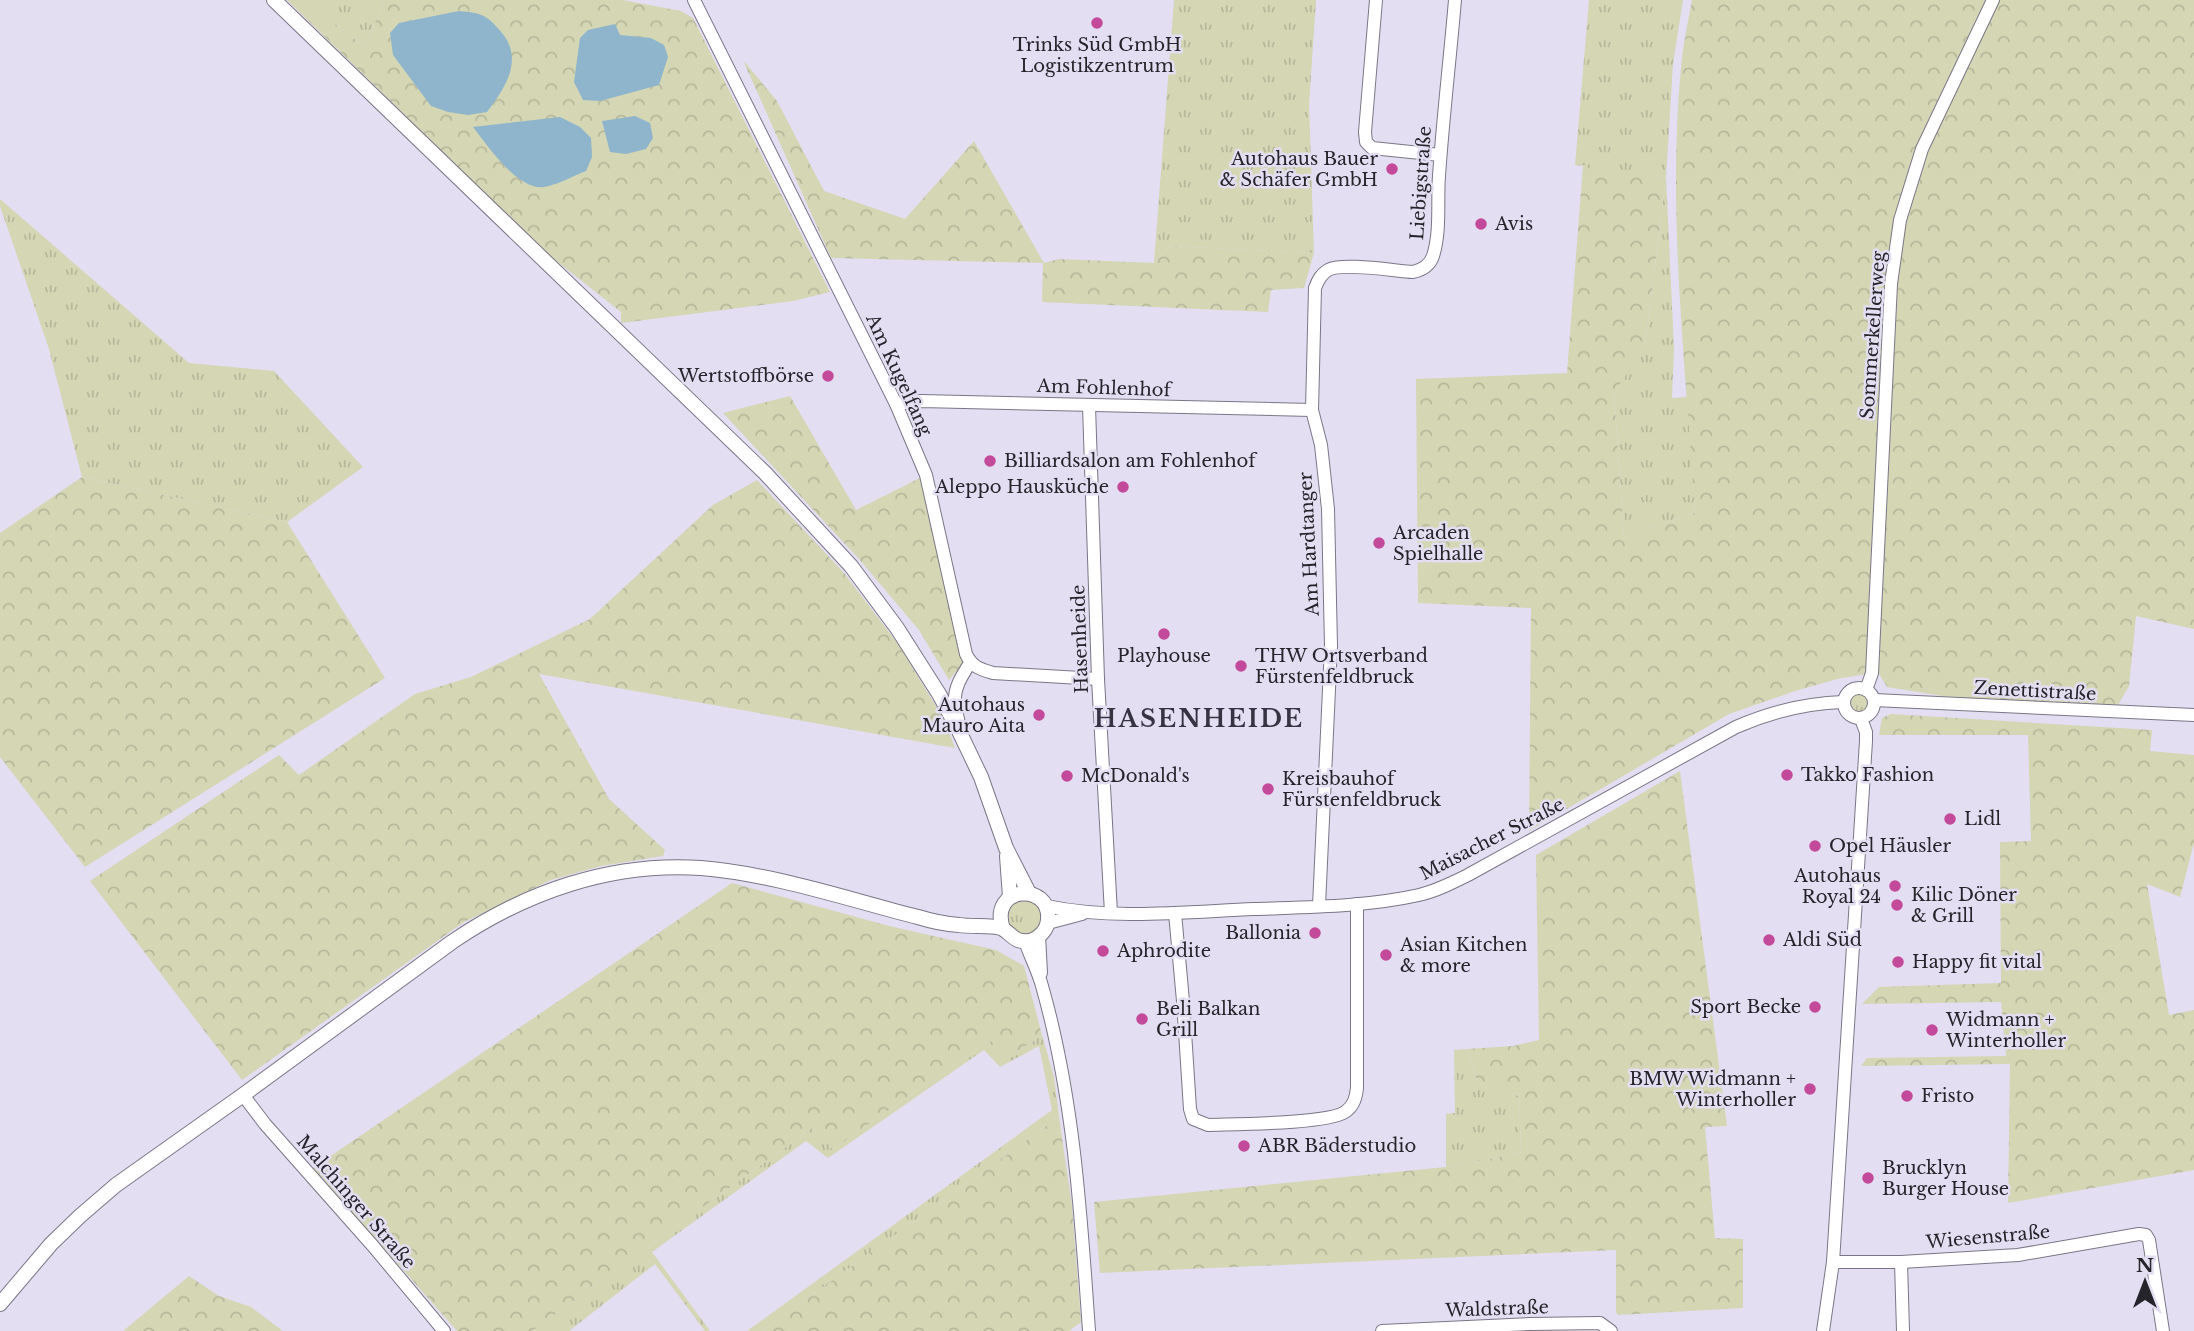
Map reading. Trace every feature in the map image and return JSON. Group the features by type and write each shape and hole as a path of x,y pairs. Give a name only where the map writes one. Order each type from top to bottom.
{"main road":[{"path":"274,0 765,473 851,566 897,628 960,732 981,777 1006,848 1029,893"},
{"path":"1006,848 1010,897"},
{"path":"0,1304 51,1244 116,1185 417,967 485,920 519,902 582,879 629,871 700,868 778,881 935,922 1003,929"},
{"path":"1029,893 1038,897 1046,906 1048,923 1032,939 1012,938 1003,929 1001,911 1010,897 1029,893"},
{"path":"959,925 1001,911"}],"street":[{"name":"Am Kugelfang","path":"694,0 896,404 926,475 970,663"},
{"path":"1376,0 1366,142 1373,148 1440,155"},
{"name":"Liebigstraße","path":"1314,308 1315,288 1319,278 1329,269 1343,266 1413,272 1429,263 1432,257 1455,0"},
{"name":"Sommerkellerweg","path":"1870,695 1891,284 1900,220 1922,149 1993,0"},
{"name":"Am Hardtanger","path":"1314,308 1312,410 1321,445 1328,509 1330,594 1329,701 1319,906"},
{"name":"Am Fohlenhof","path":"896,404 921,401 1312,410"},
{"name":"Hasenheide","path":"1089,406 1098,679 1111,913"},
{"path":"960,732 955,701 959,681 970,663 993,673 1098,679"},
{"path":"1852,689 1870,695 1872,712 1861,719 1847,714 1843,702 1845,695 1852,689"},
{"name":"Zenettistraße","path":"1870,695 2194,715"},
{"name":"Maisacher Straße","path":"1046,906 1089,913 1174,913 1357,904 1420,895 1452,883 1736,727 1759,717 1800,706 1843,702"},
{"path":"1823,1331 1833,1262 1864,790 1866,741 1861,719"},
{"path":"1174,913 1190,1109 1193,1119 1208,1125 1314,1119 1335,1116 1352,1106 1357,1088 1357,904"},
{"name":"Maisacher Straße","path":"1048,923 1089,913"},
{"path":"1032,939 1063,1079 1081,1202 1089,1331"},
{"name":"Malchinger Straße","path":"243,1095 444,1331"},
{"name":"Wiesenstraße","path":"1833,1262 1900,1262 2018,1255 2146,1235 2163,1331"},
{"path":"1900,1262 1903,1331"},
{"name":"Waldstraße","path":"1382,1331 1601,1323 1611,1331"}],"green space":[{"path":"287,0 304,0 365,47 384,0 623,0 681,11 693,18 830,292 793,301 621,323 621,312 545,252"},
{"path":"304,0 384,0 365,47"},
{"path":"1174,0 1316,0 1309,105 1314,253 1171,246 1154,263"},
{"path":"1589,0 1683,0 1673,64 1666,177 1575,165"},
{"path":"1692,0 2194,0 2194,629 2136,616 2129,686 2118,705 1961,699 1887,687 1878,672 1837,679 1795,691 1729,714 1529,831 1531,608 1418,603 1416,379 1567,373 1583,165 1666,177 1645,346 1614,393 1624,537 1695,513 1679,290 1676,179 1681,68"},
{"path":"743,60 777,101 824,191 905,219 974,141 1044,263 1059,259 1154,263 1171,246 1314,253 1304,288 1271,290 1268,312 1042,302 1043,263 831,258"},
{"path":"1666,177 1674,349 1672,398 1688,397 1695,513 1624,537 1614,392 1645,346"},
{"path":"0,199 189,363 274,371 363,467 287,522 82,477 49,349 0,206"},
{"path":"790,396 856,510 922,477 965,661 949,680 919,630 859,559 723,413"},
{"path":"82,477 287,522 385,678 85,867 0,757 0,533"},
{"path":"757,480 844,573 898,644 945,721 955,748 539,674 609,799 665,850 663,856 601,866 551,880 464,922 242,1080 90,881 279,755 299,775 415,694 471,677 590,619 713,505"},
{"path":"1859,694 1865,697 1868,703 1865,709 1859,712 1853,709 1850,703 1853,697"},
{"path":"1891,714 2152,730 2150,751 2194,755 2194,843 2180,897 2147,884 2169,1015 2194,1010 2194,1170 2008,1203 2010,1064 1861,1066 1867,1058 2006,1056 2001,1002 1862,1004 1879,987 2001,983 2000,842 2031,841 2028,735 1879,735 1882,718"},
{"path":"1680,771 1727,1126 1705,1127 1715,1238 1743,1239 1743,1308 1618,1315 1616,1250 1100,1273 1094,1202 1446,1167 1521,1153 1519,1096 1478,1084 1467,1049 1513,1046 1539,1040 1536,855"},
{"path":"732,883 889,926 996,950 1024,966 1042,1035 1008,1058 990,1040 833,1149 812,1128 532,1331 457,1331 313,1168"},
{"path":"1024,898 1036,904 1042,916 1036,928 1024,934 1012,928 1006,916 1012,904"},
{"path":"1042,1035 1054,1077 1059,1117 762,1331 747,1331 1052,1110 1039,1046 1000,1067 984,1050 828,1158 806,1141 652,1252 710,1331 705,1331 655,1264 569,1331 532,1331 812,1128 833,1149 990,1040 1008,1058"},
{"path":"1467,1049 1478,1084 1519,1096 1521,1153 1446,1167 1446,1114 1455,1113 1454,1050"},
{"path":"1059,1117 1072,1206 1081,1322 1069,1331 762,1331"},
{"path":"189,1276 219,1296 251,1307 283,1331 123,1331"}],"water":[{"path":"459,11 479,14 492,22 502,33 511,53 512,64 505,84 487,112 468,115 431,106 393,55 390,33 399,23"},
{"path":"615,24 620,35 651,38 664,45 668,57 659,85 600,101 583,100 574,82 580,38 588,30"},
{"path":"635,116 650,123 653,138 646,149 626,154 610,152 602,121"},
{"path":"560,117 580,127 591,138 592,157 586,171 544,187 524,182 514,175 473,127"}],"place":[{"name":"Trinks Süd GmbH Logistikzentrum","path":"1097,23"},
{"name":"Autohaus Bauer & Schäfer GmbH","path":"1392,169"},
{"name":"Avis","path":"1481,224"},
{"name":"Wertstoffbörse","path":"828,376"},
{"name":"Billiardsalon am Fohlenhof","path":"990,461"},
{"name":"Aleppo Hausküche","path":"1123,487"},
{"name":"Arcaden Spielhalle","path":"1379,543"},
{"name":"Playhouse","path":"1164,634"},
{"name":"THW Ortsverband Fürstenfeldbruck","path":"1241,666"},
{"name":"Autohaus Mauro Aita","path":"1039,715"},
{"name":"Takko Fashion","path":"1787,775"},
{"name":"McDonald's","path":"1067,776"},
{"name":"Kreisbauhof Fürstenfeldbruck","path":"1268,789"},
{"name":"Lidl","path":"1950,819"},
{"name":"Opel Häusler","path":"1815,846"},
{"name":"Autohaus Royal 24","path":"1895,886"},
{"name":"Kilic Döner & Grill","path":"1897,905"},
{"name":"Ballonia","path":"1315,933"},
{"name":"Aldi Süd","path":"1769,940"},
{"name":"Aphrodite","path":"1103,951"},
{"name":"Asian Kitchen & more","path":"1386,955"},
{"name":"Happy fit vital","path":"1898,962"},
{"name":"Sport Becke","path":"1815,1007"},
{"name":"Beli Balkan Grill","path":"1142,1019"},
{"name":"Widmann + Winterholler","path":"1932,1030"},
{"name":"BMW Widmann + Winterholler","path":"1810,1089"},
{"name":"Fristo","path":"1907,1096"},
{"name":"ABR Bäderstudio","path":"1244,1146"},
{"name":"Brucklyn Burger House","path":"1868,1178"}],"district":[{"name":"HASENHEIDE","path":"1199,719"}]}
